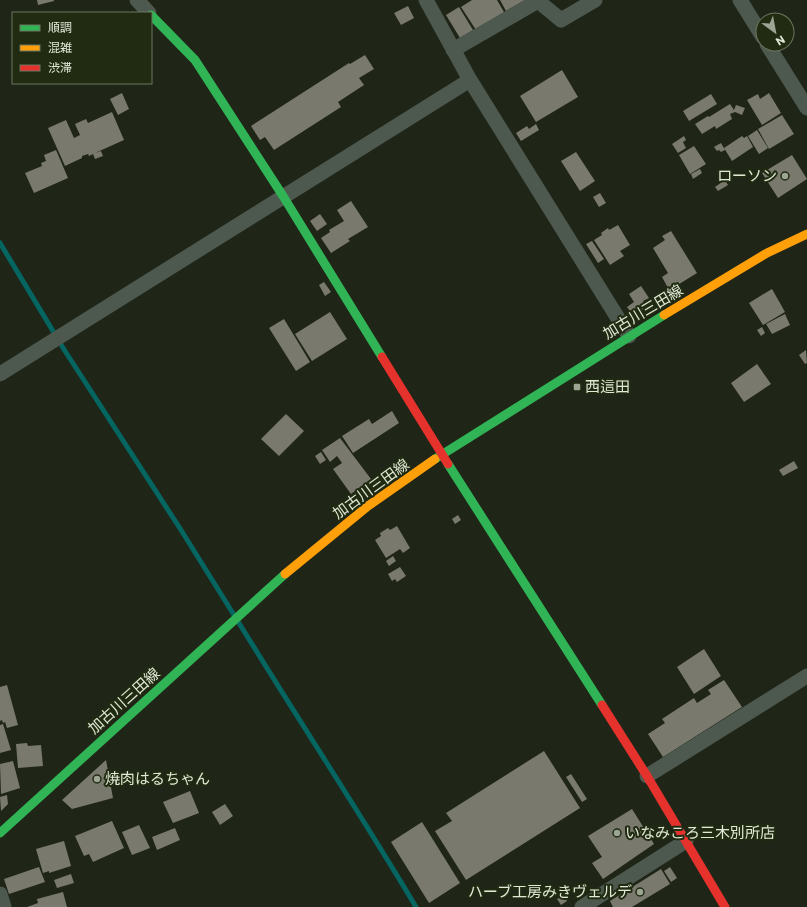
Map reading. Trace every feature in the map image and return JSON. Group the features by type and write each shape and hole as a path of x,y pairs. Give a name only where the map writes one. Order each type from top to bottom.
{"street":[{"path":"137,0 148,12"},
{"path":"426,0 470,80 629,336"},
{"path":"454,50 538,1 561,20 594,0"},
{"path":"740,0 755,24"},
{"path":"152,16 195,60 283,196 442,454 647,776 725,907"},
{"path":"772,52 807,108"},
{"path":"0,374 470,80"},
{"name":"加古川三田線","path":"0,833 285,574 368,506 442,454 629,336 767,253 807,234"},
{"path":"647,776 807,676"},
{"path":"582,907 686,841"},
{"path":"0,894 4,907"}],"building":[{"path":"37,0 54,0 54,1 38,5"},
{"path":"472,0 497,0 504,12 476,30 461,7"},
{"path":"500,0 525,0 506,11"},
{"path":"408,6 414,18 401,25 394,13"},
{"path":"459,7 473,30 460,38 446,15"},
{"path":"365,55 374,69 359,78 364,85 338,102 341,107 274,150 265,137 260,140 251,126 349,63 350,64"},
{"path":"562,70 578,97 536,122 520,96"},
{"path":"122,93 129,109 118,115 110,99"},
{"path":"769,93 781,113 762,125 747,100 758,94 760,99"},
{"path":"711,94 717,104 689,121 683,111"},
{"path":"730,104 734,110 736,105 745,108 742,115 735,112 730,114 732,119 716,129 715,126 702,134 695,124"},
{"path":"112,112 124,140 95,153 101,151 103,156 95,159 93,154 89,156 88,154 65,166 48,128 66,120 74,138 80,135 75,124 86,119 88,123"},
{"path":"782,115 794,134 769,149 758,129"},
{"path":"536,124 539,130 521,141 516,133 527,126 529,129"},
{"path":"757,130 768,148 759,154 748,136"},
{"path":"684,136 686,140 683,142 686,148 678,153 672,144"},
{"path":"742,136 744,138 747,136 753,147 732,161 724,148"},
{"path":"721,143 725,150 721,152 719,150 717,151 714,147"},
{"path":"694,146 706,164 690,174 679,155"},
{"path":"56,150 68,178 34,193 25,173 42,166 41,163 46,161 44,155"},
{"path":"576,152 595,181 580,191 561,161"},
{"name":"ローソン","path":"792,155 807,179 778,198 762,173"},
{"path":"700,169 702,173 693,179 691,174"},
{"path":"725,180 728,185 718,191 715,187"},
{"path":"600,193 606,203 599,207 593,197"},
{"path":"351,201 368,227 348,239 350,241 331,253 321,238 330,232 329,230 344,221 337,210"},
{"path":"320,214 327,224 317,231 310,221"},
{"path":"618,225 630,245 620,251 624,256 610,265 594,240 602,235 601,233 608,228 609,230"},
{"path":"671,231 697,273 676,286 675,284 668,288 662,277 668,273 653,248 665,240 662,236"},
{"path":"592,241 604,259 598,263 586,244"},
{"path":"324,282 331,292 325,296 319,285"},
{"path":"641,286 649,298 643,301 647,307 635,314 632,314 627,307 634,302 629,294"},
{"path":"772,289 785,312 763,325 749,303"},
{"path":"330,312 347,339 312,361 295,334"},
{"path":"785,314 790,325 772,334 766,324"},
{"path":"284,319 310,362 296,371 269,328"},
{"path":"762,327 765,333 761,336 757,330"},
{"path":"806,350 807,363 805,364 799,355"},
{"path":"757,364 771,384 744,402 731,383"},
{"path":"392,411 399,423 353,453 342,436 369,419 372,424"},
{"path":"286,414 304,431 279,456 261,439"},
{"path":"340,438 371,479 351,494 333,469 342,463 337,456 330,462 322,450"},
{"path":"321,452 326,460 320,464 315,456"},
{"path":"794,461 798,468 783,476 779,470"},
{"path":"458,515 461,520 455,524 452,519"},
{"path":"397,526 410,548 403,553 400,549 386,558 375,540 381,536 380,533 388,528 390,530"},
{"path":"393,556 396,561 389,566 386,561"},
{"path":"400,567 406,576 397,582 395,579 392,581 388,574"},
{"path":"704,649 721,676 694,694 677,667"},
{"path":"724,680 742,707 663,757 648,734 665,723 662,719 694,698 697,703 711,694 708,690"},
{"path":"7,685 18,725 7,728 5,722 3,723 2,720 0,721 0,687"},
{"path":"3,724 11,750 0,753 0,725"},
{"path":"27,743 28,746 41,745 43,766 18,768 16,744"},
{"path":"544,751 580,808 466,880 435,831 452,821 446,813"},
{"name":"焼肉はるちゃん","path":"106,760 113,798 72,809 62,800"},
{"path":"13,761 20,788 1,794 0,764"},
{"path":"571,774 587,799 582,802 566,777"},
{"path":"190,791 199,813 173,823 163,802"},
{"path":"7,795 8,804 1,811 0,797"},
{"path":"225,804 233,816 220,825 212,812"},
{"path":"632,809 654,844 603,879 592,863 602,857 588,836"},
{"path":"112,821 124,848 93,862 89,854 84,856 75,836"},
{"path":"422,822 460,883 429,903 391,842"},
{"path":"139,825 150,848 132,855 122,832"},
{"path":"175,828 180,840 157,850 152,837"},
{"path":"64,841 71,866 49,873 49,871 43,873 36,849"},
{"path":"39,867 45,882 9,894 4,879"},
{"path":"670,867 677,878 671,882 664,871"},
{"name":"ハーブ工房みきヴェルデ","path":"661,869 670,884 632,907 613,907 610,901"},
{"path":"71,874 74,883 57,888 54,880"},
{"path":"63,892 67,907 27,907 38,903 37,899"},
{"path":"564,895 567,901 561,905 557,899"}],"waterway":[{"path":"0,243 65,351 234,615"},
{"path":"239,623 416,907"}],"traffic: fast":[{"path":"152,16 195,60 283,196 382,357"},
{"path":"435,459 664,315"},
{"path":"448,464 602,705"},
{"path":"0,833 285,574"}],"traffic: slow":[{"path":"664,315 767,253 807,234"},
{"path":"285,574 368,506 435,459"}],"traffic: jam":[{"path":"382,357 448,464"},
{"path":"602,705 647,776 725,907"}],"place":[{"name":"ローソン","path":"785,176"},
{"name":"西這田","path":"577,387"},
{"name":"焼肉はるちゃん","path":"97,779"},
{"name":"いなみころ三木別所店","path":"617,833"},
{"name":"ハーブ工房みきヴェルデ","path":"640,892"}]}
